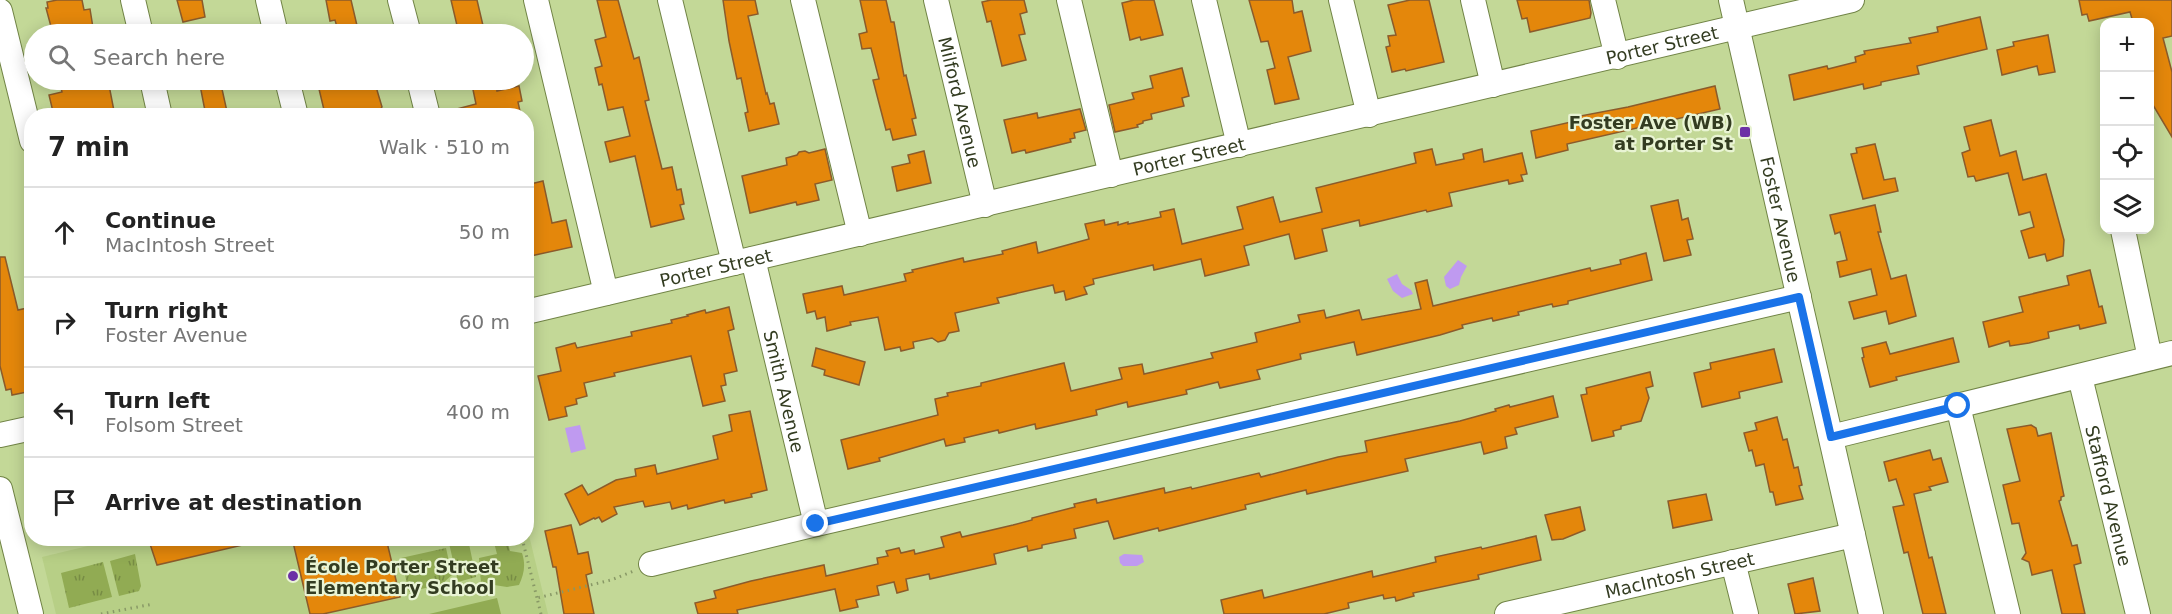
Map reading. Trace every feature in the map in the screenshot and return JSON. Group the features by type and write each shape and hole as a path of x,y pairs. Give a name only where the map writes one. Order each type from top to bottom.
{"street":[{"path":"133,0 139,24"},
{"path":"268,0 274,24"},
{"path":"400,0 406,24"},
{"path":"536,0 606,293"},
{"name":"Smith Avenue","path":"670,0 816,524"},
{"path":"803,0 860,234"},
{"name":"Milford Avenue","path":"936,0 985,205"},
{"path":"1069,0 1111,175"},
{"path":"1204,0 1239,145"},
{"path":"1341,0 1369,115"},
{"path":"1473,0 1493,86"},
{"path":"1603,0 1617,57"},
{"name":"Foster Avenue","path":"1731,0 1871,614"},
{"name":"Porter Street","path":"534,310 1852,0"},
{"path":"0,11 24,108"},
{"path":"154,90 158,108"},
{"path":"290,90 294,108"},
{"path":"422,90 426,108"},
{"path":"1831,437 2080,377 2161,355 2124,234"},
{"path":"651,564 1799,297"},
{"name":"Stafford Avenue","path":"2080,377 2138,614"},
{"path":"1958,406 2008,614"},
{"path":"0,435 24,430"},
{"path":"0,489 31,614"},
{"name":"MacIntosh Street","path":"1507,614 1853,535"},
{"path":"1733,562 1746,614"}],"path":[{"path":"524,546 541,614"},
{"path":"537,598 611,580 651,564"},
{"path":"101,614 153,604"}],"shaded area":[{"path":"1458,260 1467,266 1459,285 1450,289 1446,286 1444,277"},
{"path":"1397,274 1402,284 1413,294 1402,298 1393,291 1387,279"},
{"path":"580,425 586,449 571,453 565,428"},
{"name":"École Porter Street Elementary School","path":"88,546 532,546 548,614 56,614 42,557"},
{"path":"1124,554 1142,555 1144,562 1137,566 1123,566 1119,557"}],"green space":[{"path":"450,546 469,546 476,577 458,582"},
{"path":"495,546 509,546 510,551 522,553 524,569 519,585 507,587 481,583 479,558 497,554"},
{"path":"446,548 452,575 442,584 409,592 401,558"},
{"path":"135,554 141,586 139,591 119,596 110,561"},
{"path":"103,562 112,597 69,608 61,573"},
{"path":"497,598 501,614 429,614"}],"building":[{"path":"82,0 84,10 90,9 92,24 50,24 46,8 48,8 47,2"},
{"path":"177,0 202,0 205,17 183,22"},
{"path":"326,0 351,0 357,24 336,24 335,20 330,21"},
{"path":"451,0 477,0 483,24 457,24"},
{"path":"597,0 618,0 634,59 639,57 649,100 645,101 662,169 672,167 677,190 681,189 684,204 680,205 684,219 651,227 635,156 610,162 605,142 630,136 623,107 608,110 602,84 599,85 595,68 602,66 595,40 606,37"},
{"path":"723,0 755,0 758,14 748,16 766,94 770,104 774,103 779,124 749,131 745,113 748,112 741,78 737,79"},
{"path":"860,0 886,0 891,22 894,22 904,76 906,75 916,118 912,119 916,135 893,140 890,129 886,130 873,80 879,79 871,48 862,49 859,34 867,32"},
{"path":"1024,0 1027,12 1020,14 1025,34 1019,35 1026,60 1002,66 991,21 987,22 982,2"},
{"path":"1134,0 1154,0 1163,35 1130,40 1122,3"},
{"path":"1249,0 1292,0 1294,13 1302,11 1311,51 1288,57 1299,99 1275,104 1267,70 1275,68 1268,41 1261,42"},
{"path":"1410,0 1429,0 1444,62 1392,72 1386,47 1390,46 1388,36 1396,35 1388,5"},
{"path":"1517,0 1589,0 1590,18 1530,32 1527,18 1522,19"},
{"path":"2079,0 2172,0 2172,36 2163,38 2172,72 2172,137 2154,107 2154,18 2132,18 2130,12 2089,21 2087,14 2082,15"},
{"path":"1980,17 1987,49 1917,66 1919,74 1881,82 1881,85 1864,89 1863,84 1794,100 1789,75 1856,62 1855,57 1865,54 1864,51 1911,43 1909,38 1938,32 1937,27"},
{"path":"2048,35 2055,72 2039,75 2037,66 2002,75 1997,50 2014,46 2013,42"},
{"path":"1182,68 1189,96 1182,98 1184,106 1151,114 1152,119 1143,121 1137,125 1138,127 1115,132 1109,105 1134,99 1132,93 1153,88 1150,76"},
{"path":"1715,86 1720,109 1567,144 1568,150 1536,158 1531,131 1580,120 1580,116"},
{"path":"62,90 110,90 113,108 52,108 49,95 62,92"},
{"path":"201,90 222,90 226,108 204,108"},
{"path":"319,90 377,90 382,107 381,108 324,108"},
{"path":"473,90 520,90 522,101 518,102 519,108 461,108 476,104"},
{"path":"1080,109 1086,130 1074,133 1075,138 1070,139 1071,142 1026,153 1025,150 1012,153 1004,120 1037,113 1038,118"},
{"path":"1991,120 2000,156 2016,151 2023,180 2046,174 2064,240 2063,256 2047,261 2045,254 2029,258 2021,231 2034,227 2030,212 2019,215 2008,173 1976,181 1974,176 1968,177 1962,153 1970,150 1964,127"},
{"path":"1875,144 1884,180 1895,178 1898,191 1863,199 1851,154 1857,153 1856,148"},
{"path":"825,149 832,180 815,184 819,200 797,205 796,202 750,213 742,176 787,165 786,158 797,155 799,152 809,153"},
{"path":"1432,149 1436,165 1464,159 1463,154 1482,149 1484,162 1522,153 1527,174 1521,175 1523,181 1509,184 1508,180 1449,193 1452,206 1360,226 1359,220 1322,229 1327,251 1295,259 1289,234 1244,246 1249,265 1205,276 1201,259 1154,270 1153,265 1093,279 1094,284 1084,287 1087,294 1066,300 1064,291 1055,293 1053,285 997,298 999,303 955,313 959,331 949,333 945,340 938,342 932,338 913,342 914,348 901,351 900,347 885,350 878,317 850,322 851,325 827,331 825,317 817,319 815,311 807,313 803,294 842,286 844,295 906,281 904,274 913,272 912,270 963,258 964,262 1003,254 1002,251 1036,242 1038,253 1089,239 1085,224 1104,220 1105,225 1118,222 1118,225 1128,222 1128,224 1161,217 1160,212 1174,209 1182,244 1243,229 1237,207 1273,197 1280,222 1322,212 1316,188 1416,163 1414,153"},
{"path":"924,151 931,183 897,191 892,167 910,163 908,155"},
{"path":"543,181 552,223 566,220 572,247 534,255 534,183"},
{"path":"1678,200 1682,220 1688,218 1693,239 1687,240 1691,255 1664,261 1651,206"},
{"path":"1875,205 1881,232 1878,232 1891,279 1906,275 1916,316 1889,324 1886,311 1854,319 1849,302 1877,295 1871,269 1840,277 1837,262 1847,260 1840,232 1835,234 1830,215"},
{"path":"1646,253 1652,280 1568,301 1568,304 1553,307 1552,304 1518,312 1519,315 1462,325 1463,328 1440,335 1357,355 1354,342 1300,354 1301,359 1257,370 1260,379 1220,388 1218,382 1186,390 1187,394 1128,407 1127,402 1096,410 1097,415 1036,429 1035,424 999,433 998,430 964,438 965,442 946,446 944,439 879,458 880,461 848,469 841,440 938,415 935,399 948,396 947,393 981,386 981,383 1064,363 1071,391 1122,379 1119,368 1142,364 1144,374 1213,358 1211,353 1257,342 1255,333 1300,322 1298,315 1324,310 1326,318 1359,310 1362,320 1421,309 1415,283 1427,280 1433,306 1590,268 1591,271 1621,264 1620,260"},
{"path":"0,257 5,257 18,310 24,309 24,393 12,395 11,389 6,390 0,366"},
{"path":"2090,270 2099,307 2102,306 2106,323 2080,329 2079,325 2048,332 2049,338 2029,343 2010,346 2009,341 1989,347 1983,322 2023,312 2019,297 2069,285 2067,276"},
{"path":"729,307 734,329 728,331 737,371 724,374 726,385 721,386 725,401 703,406 691,356 614,373 615,376 584,383 587,396 576,399 577,404 565,407 567,416 549,420 538,376 561,371 556,348 575,343 577,348 632,336 631,332 672,323 671,320 687,315"},
{"path":"1953,338 1959,362 1896,377 1897,380 1870,387 1862,358 1864,357 1862,348 1886,342 1890,354"},
{"path":"816,348 865,362 859,385 824,375 825,370 812,366"},
{"path":"1774,349 1782,382 1739,392 1740,398 1702,407 1694,373 1711,369 1710,363"},
{"path":"1650,372 1653,386 1646,388 1649,398 1641,421 1621,426 1621,429 1613,431 1614,436 1592,441 1581,395 1587,394 1586,388"},
{"path":"1553,396 1558,417 1515,428 1517,434 1505,437 1507,448 1484,454 1481,442 1405,459 1408,471 1307,494 1306,490 1245,505 1246,509 1159,531 1158,528 1114,539 1108,521 1074,529 1076,538 1042,545 1042,548 1028,551 1027,546 994,554 996,564 930,579 929,574 906,579 908,590 897,593 894,582 877,586 879,595 856,600 858,607 840,611 835,589 737,610 738,614 698,614 695,603 716,598 714,591 751,581 824,565 826,576 878,564 877,558 888,556 886,551 899,548 901,553 914,550 915,554 944,547 941,537 960,532 962,537 1013,525 1075,507 1074,504 1096,499 1097,503 1164,488 1165,493 1191,487 1192,489 1259,473 1261,477 1367,452 1365,441 1460,421 1509,405 1510,407"},
{"path":"750,411 767,490 751,494 752,497 725,503 724,500 688,509 687,505 672,509 670,502 645,507 643,501 614,507 617,514 602,522 599,517 580,525 565,494 582,485 588,495 616,480 636,476 635,469 655,465 657,474 718,459 713,436 732,431 729,415"},
{"path":"1777,417 1783,440 1787,439 1794,468 1798,467 1802,485 1799,486 1803,499 1776,505 1773,492 1770,492 1764,464 1756,466 1744,433 1757,430 1755,423"},
{"path":"2031,425 2036,428 2038,436 2051,433 2064,496 2059,501 2072,546 2077,545 2081,563 2074,565 2085,614 2062,614 2052,570 2032,575 2029,562 2022,559 2026,553 2019,523 2012,524 2003,485 2020,481 2007,429"},
{"path":"1930,450 1933,460 1941,458 1948,482 1929,487 1931,490 1914,494 1929,558 1932,557 1946,614 1923,614 1908,552 1904,553 1893,507 1904,505 1896,479 1889,481 1884,462"},
{"path":"1706,494 1712,520 1673,528 1668,501"},
{"path":"1580,507 1585,530 1563,539 1552,540 1545,515"},
{"path":"571,525 578,554 588,552 592,573 586,575 594,614 564,614 556,567 553,567 545,531"},
{"path":"1536,536 1541,560 1478,575 1479,579 1413,593 1414,596 1396,601 1395,597 1384,599 1383,595 1348,603 1349,608 1324,614 1224,614 1221,600 1262,590 1264,598 1372,571 1373,577 1436,562 1435,557"},
{"path":"151,546 238,546 157,565"},
{"path":"294,546 388,546 400,597 323,614 310,614"},
{"path":"1813,578 1820,611 1795,614 1788,584"}],"place":[{"name":"Foster Ave (WB) at Porter St","path":"1745,132"},
{"name":"École Porter Street Elementary School","path":"293,576"}],"route":[{"path":"816,524 1799,297 1831,437 1958,406"}]}
